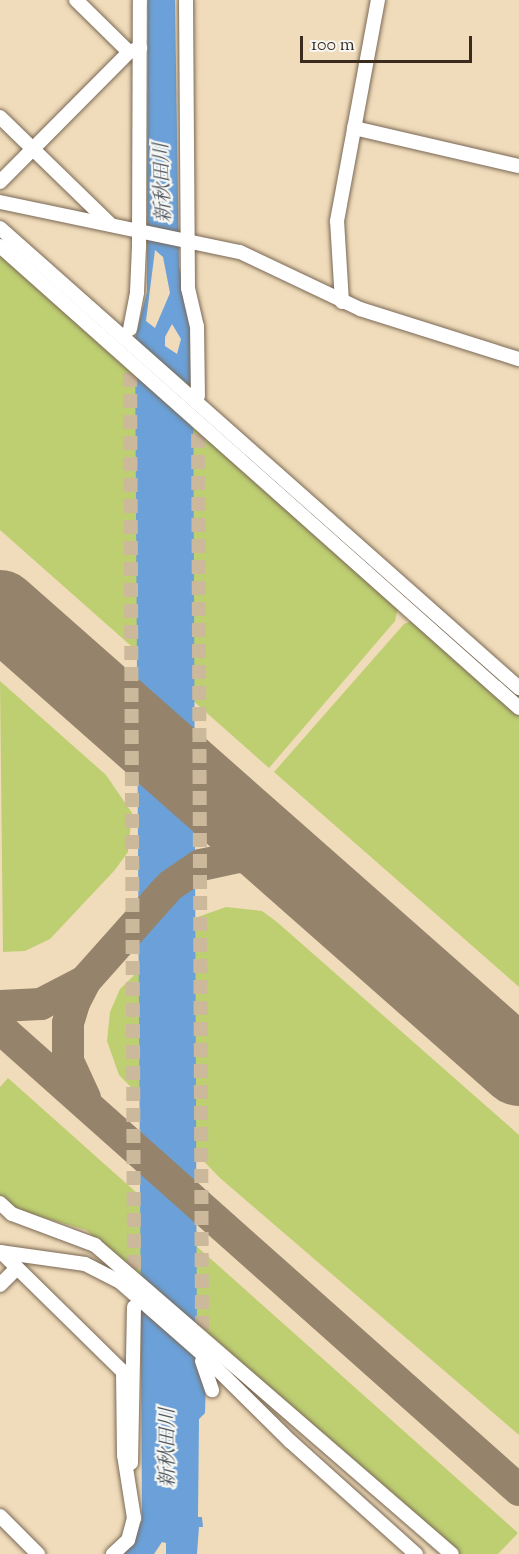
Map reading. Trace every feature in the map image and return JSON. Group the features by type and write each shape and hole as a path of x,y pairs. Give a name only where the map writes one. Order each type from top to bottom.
{"street":[{"path":"76,0 135,50"},
{"path":"129,329 137,292 142,232 135,50 140,0"},
{"path":"186,0 184,242 188,288 197,326 198,396"},
{"path":"342,302 337,221 378,0"},
{"path":"0,182 135,50"},
{"path":"0,117 111,225"},
{"path":"354,128 519,166"},
{"path":"0,202 240,252 342,302 519,359"},
{"path":"0,228 518,684"},
{"path":"0,246 519,708"},
{"path":"0,1203 21,1218 96,1245 452,1554"},
{"path":"0,1252 123,1372 124,1455 129,1477 132,1530 112,1554"},
{"path":"0,1252 85,1264 118,1281 202,1354 291,1442 416,1554"},
{"path":"0,1285 17,1268"},
{"path":"129,1477 134,1443 134,1307"},
{"path":"202,1361 212,1390"},
{"path":"0,1516 38,1554"}],"green space":[{"path":"0,252 398,608 395,621 269,768 0,530"},
{"path":"412,621 519,711 519,987 274,772 404,624"},
{"path":"0,681 106,775 132,813 128,852 114,871 50,939 25,951 3,952"},
{"path":"226,907 262,911 277,922 519,1135 519,1435 220,1178 119,1075 107,1041 110,1012 120,989 192,919"},
{"path":"8,1078 518,1533 498,1554 456,1554 86,1230 21,1211 0,1196 0,1087"}],"water":[{"name":"新秋田川","path":"148,0 175,0 179,266 193,330 197,1365 206,1381 205,1413 199,1419 198,1517 202,1517 203,1527 199,1527 197,1554 166,1554 166,1543 162,1542 154,1554 122,1554 133,1542 142,1520 135,339 147,292","holes":["155,250 163,257 170,293 155,328 146,321","172,324 181,339 177,354 165,346 165,337"]}],"taxiway":[{"path":"171,885 201,865 240,857 278,862 311,883"},
{"path":"85,1098 68,1061 68,1023 74,1003 85,981 167,889"},
{"path":"0,1006 41,1004 85,981"},
{"path":"0,1028 519,1490"}],"runway":[{"path":"0,609 519,1067"}],"tunnel":[{"path":"130,352 134,1286"},
{"path":"198,413 202,1345"}]}
